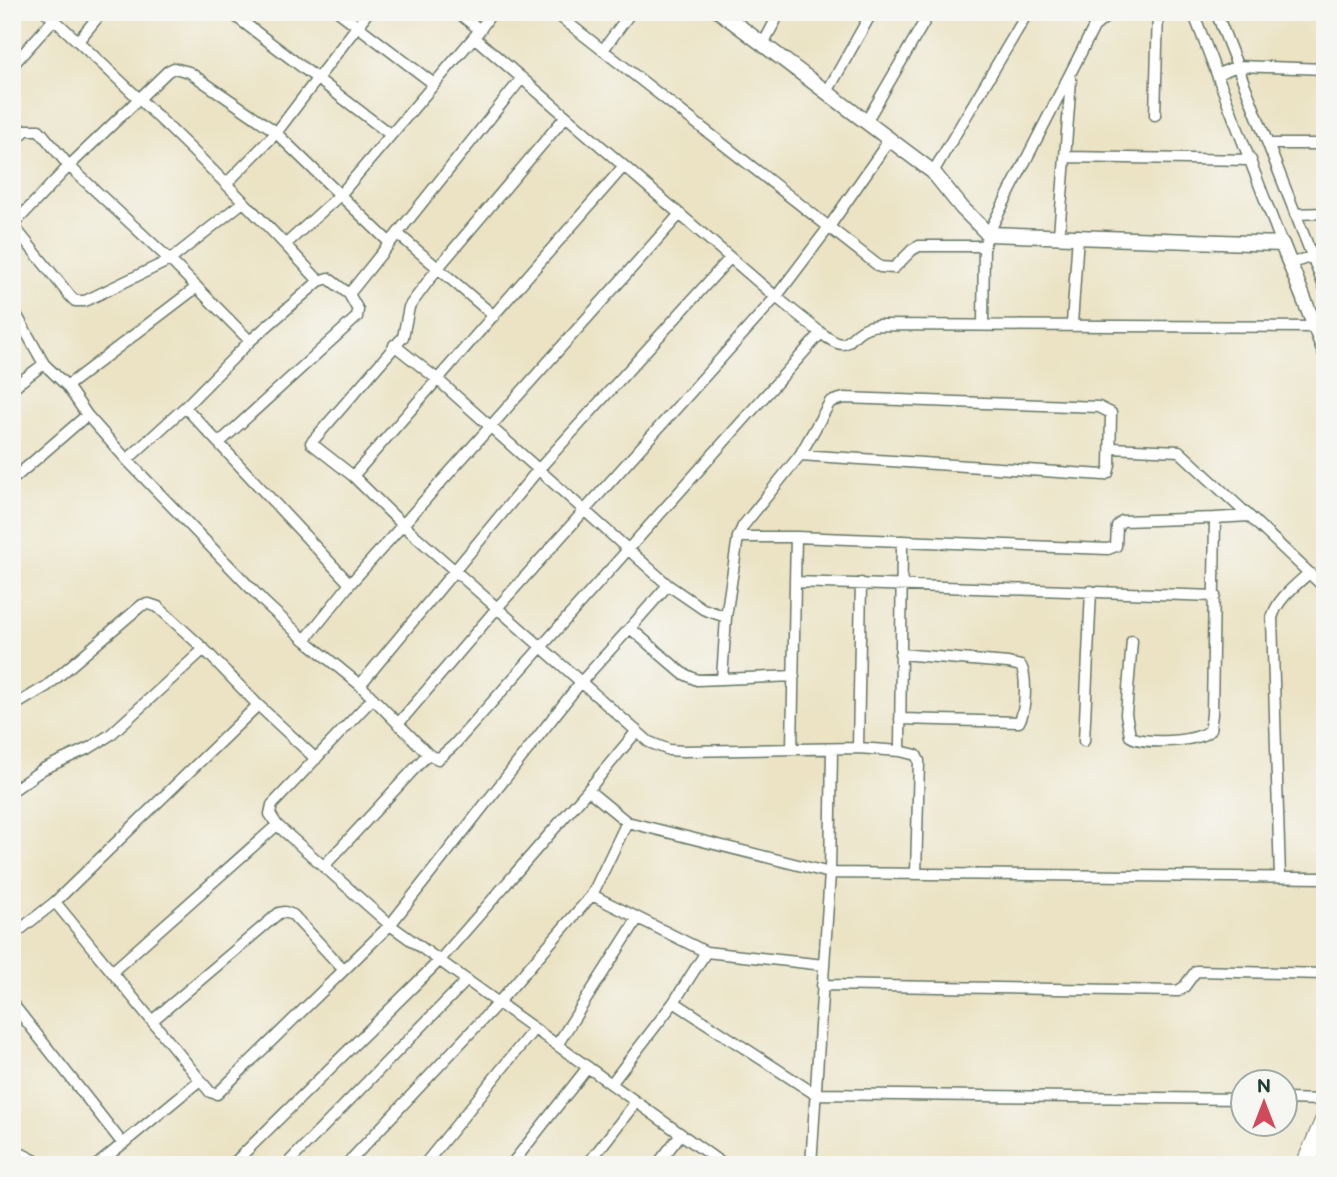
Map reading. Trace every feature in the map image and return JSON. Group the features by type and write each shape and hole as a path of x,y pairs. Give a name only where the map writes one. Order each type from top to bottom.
{"main road":[{"path":"1305,1165 1325,1119"}],"street":[{"path":"78,41 102,12"},
{"path":"230,12 391,135"},
{"path":"339,12 434,85"},
{"path":"226,184 276,133 368,12"},
{"path":"457,12 522,78 776,298 835,344 842,346 862,328 873,325 1315,327"},
{"path":"286,244 340,195 492,12"},
{"path":"554,12 880,267 894,268 919,246 1059,235 1282,244"},
{"path":"603,50 631,12"},
{"path":"720,12 933,172 986,240"},
{"path":"763,44 780,12"},
{"path":"827,92 872,12"},
{"path":"866,121 930,12"},
{"path":"933,172 1028,12"},
{"path":"983,324 986,240 1094,27 1112,12"},
{"path":"1155,116 1158,12"},
{"path":"1193,12 1268,144 1325,289"},
{"path":"1216,12 1251,160 1325,352"},
{"path":"12,66 50,16 139,97 286,244 319,281"},
{"path":"243,202 170,260 85,302 79,302 70,296 13,225 139,97 168,71 174,68 183,69 276,133 340,195 494,316"},
{"path":"1228,70 1325,69"},
{"path":"1059,235 1071,74"},
{"path":"349,294 522,78"},
{"path":"566,116 437,269 409,307 405,333 311,443 353,477 403,525 649,741 669,750 858,748 916,755 919,761 916,874"},
{"path":"12,144 26,130 39,130 69,166 170,260 250,341"},
{"path":"398,724 497,608 776,298 890,139"},
{"path":"1268,144 1325,145"},
{"path":"1065,157 1251,160"},
{"path":"353,477 624,166"},
{"path":"1296,214 1325,213"},
{"path":"305,640 350,584 680,214"},
{"path":"1072,324 1078,235"},
{"path":"1290,264 1312,256"},
{"path":"360,685 538,470 730,258"},
{"path":"127,460 185,407 250,341 319,281 328,278 349,294 358,310 357,317 219,443"},
{"path":"67,386 197,287"},
{"path":"12,307 44,364 67,386 87,415 127,460 265,603 360,685 434,758 442,757 821,333"},
{"path":"394,345 438,379 668,585 703,609 726,617"},
{"path":"12,388 44,364"},
{"path":"722,679 726,617 738,537 743,526 800,455 830,402 844,398 1102,407 1111,413 1109,470 1104,475 800,455"},
{"path":"185,407 350,584"},
{"path":"12,480 87,415"},
{"path":"1111,448 1179,451 1325,588"},
{"path":"738,537 1112,548 1116,546 1117,526 1122,521 1249,516"},
{"path":"1132,641 1126,714 1130,736 1140,740 1188,740 1206,735 1210,730 1212,714 1215,517"},
{"path":"792,750 796,537"},
{"path":"900,751 902,541"},
{"path":"1280,877 1272,618 1274,609 1285,595 1309,573"},
{"path":"795,582 1214,596"},
{"path":"858,748 861,583"},
{"path":"55,902 200,1080 212,1093 219,1093 390,925 582,682 668,585"},
{"path":"1084,741 1091,591"},
{"path":"12,706 47,686 145,604 158,607 316,759"},
{"path":"630,628 697,680 794,676"},
{"path":"12,791 49,765 110,735 204,649"},
{"path":"900,654 1008,663 1021,666 1024,675 1023,713 1018,722 900,719"},
{"path":"373,698 272,805 270,814 277,825 390,925 720,1164"},
{"path":"12,936 55,902 258,705"},
{"path":"232,1165 439,961 638,731"},
{"path":"811,1165 830,873 832,748"},
{"path":"324,866 428,754"},
{"path":"588,790 626,822 830,873 1325,878"},
{"path":"346,1165 498,1003 592,895 626,822"},
{"path":"113,971 277,825"},
{"path":"592,895 706,952 824,965"},
{"path":"153,1020 279,913 293,915 344,970"},
{"path":"557,1045 638,918"},
{"path":"611,1084 674,1002 706,952"},
{"path":"822,985 1178,991 1196,971 1325,974"},
{"path":"286,1165 467,980"},
{"path":"674,1002 815,1094 1228,1099"},
{"path":"12,1003 123,1144"},
{"path":"424,1165 534,1029"},
{"path":"511,1165 588,1067"},
{"path":"97,1165 200,1080"},
{"path":"1298,1099 1325,1100"},
{"path":"587,1165 636,1102"},
{"path":"657,1165 681,1134"},
{"path":"12,1149 39,1165"}]}
